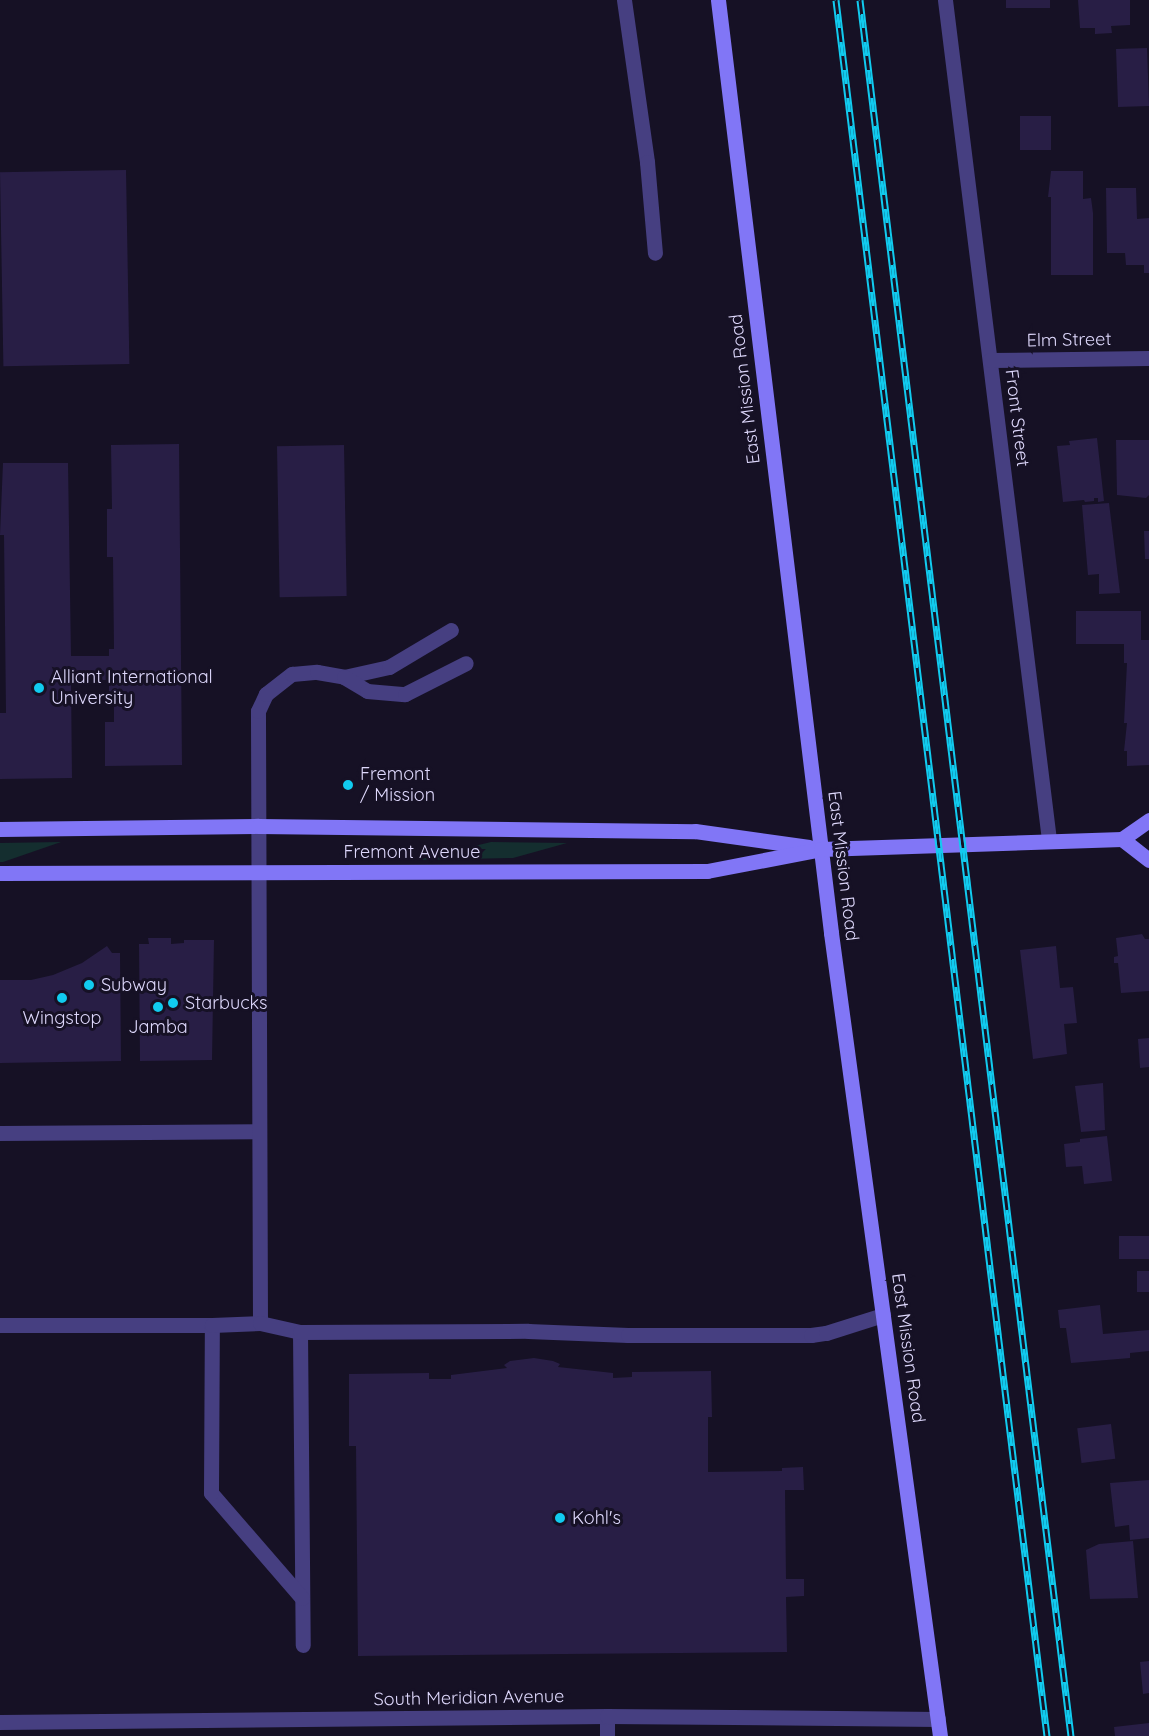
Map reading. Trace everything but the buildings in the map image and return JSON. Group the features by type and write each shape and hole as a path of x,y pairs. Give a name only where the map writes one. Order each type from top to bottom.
{"main road":[{"name":"East Mission Road","path":"718,0 821,849 940,1736"},
{"path":"1149,820 1122,839 1149,860"},
{"name":"Fremont Avenue","path":"0,829 258,826 695,831 821,849"},
{"name":"Fremont Avenue","path":"0,873 707,871 821,849 1122,839"}],"street":[{"path":"624,0 647,162 655,253"},
{"name":"Front Street","path":"945,0 1049,840"},
{"name":"Elm Street","path":"990,360 1149,358"},
{"path":"344,677 389,667 451,630"},
{"path":"260,1323 258,711 266,694 292,674 317,672 344,677 367,691 405,693 466,663"},
{"path":"0,1133 258,1131"},
{"path":"0,1325 260,1323 300,1332 528,1331 628,1335 811,1335 826,1334 884,1315"},
{"path":"212,1325 211,1493 302,1598"},
{"path":"300,1332 303,1645"},
{"path":"607,1716 607,1736"},
{"name":"South Meridian Avenue","path":"0,1722 607,1716 938,1719"}],"green space":[{"path":"61,842 3,862 0,862 0,843"},
{"path":"491,842 567,843 513,858 417,860"}],"railway":[{"path":"836,0 1047,1736"},
{"path":"860,0 1071,1736"}],"place":[{"name":"Alliant International University","path":"39,688"},
{"name":"Fremont / Mission","path":"348,785"},
{"name":"Subway","path":"89,985"},
{"name":"Wingstop","path":"62,998"},
{"name":"Starbucks","path":"173,1003"},
{"name":"Jamba","path":"158,1007"},
{"name":"Kohl's","path":"560,1518"}]}
